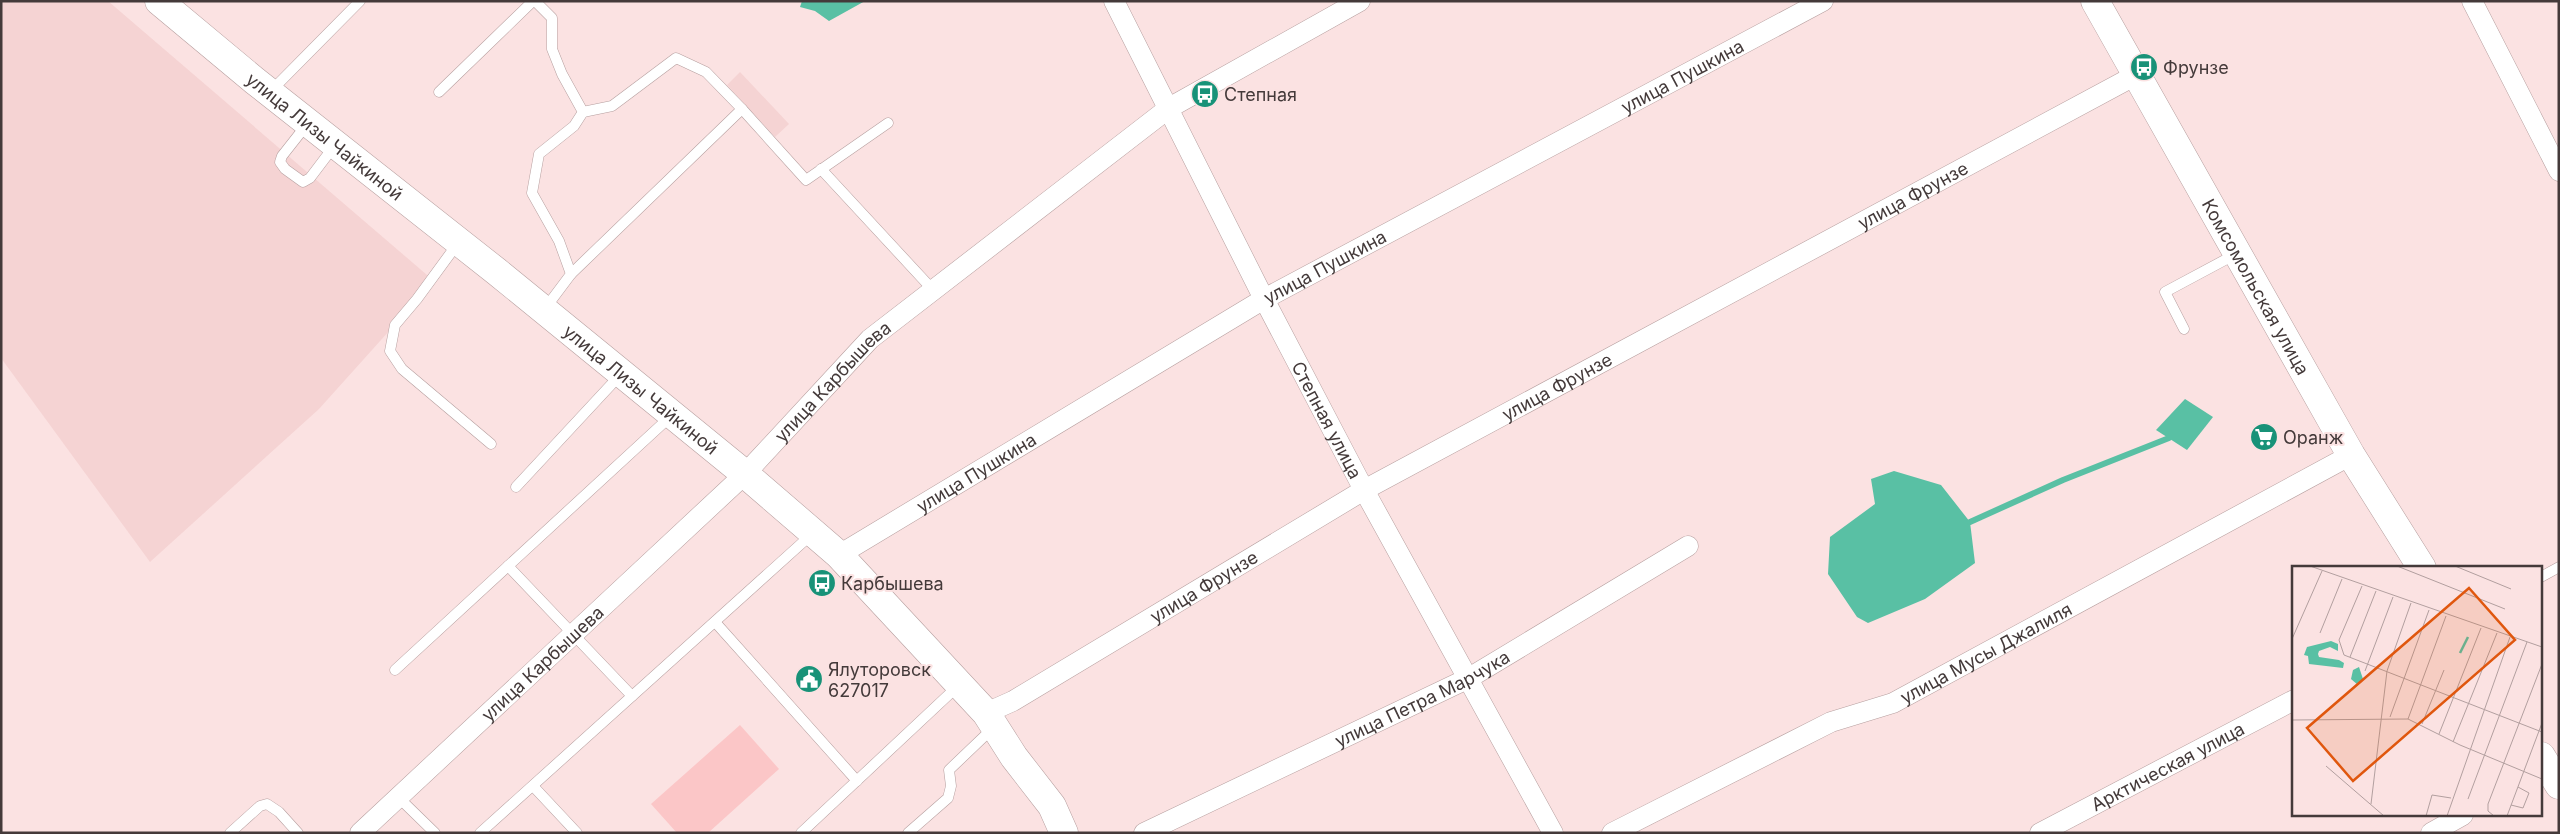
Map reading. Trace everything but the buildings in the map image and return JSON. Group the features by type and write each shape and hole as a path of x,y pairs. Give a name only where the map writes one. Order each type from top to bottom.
{"street":[{"name":"улица Лизы Чайкиной","path":"159,1 269,93 544,310 840,554 990,720 1014,757 1052,806 1064,833"},
{"name":"Степная улица","path":"1114,1 1264,299 1364,490 1553,833"},
{"name":"улица Карбышева","path":"366,831 398,797 745,474 870,339 1168,108 1360,1"},
{"name":"улица Пушкина","path":"840,554 1264,299 1823,1"},
{"name":"Комсомольская улица","path":"2095,1 2351,455 2421,566"},
{"path":"2472,1 2559,171"},
{"name":"улица Фрунзе","path":"990,720 1013,701 1364,490 2136,75"},
{"name":"улица Мусы Джалиля","path":"1612,833 1831,722 1893,703 2351,455"},
{"name":"улица Петра Марчука","path":"1144,833 1469,678 1688,546"},
{"name":"Арктическая улица","path":"2040,833 2292,701"},
{"path":"2431,833 2460,816"}],"lane":[{"path":"269,93 360,1"},
{"path":"439,92 534,1 552,18 552,49 562,74 583,112"},
{"path":"571,274 559,241 532,193 538,154 574,126 583,112 612,106 676,58 706,72 806,180 888,123"},
{"path":"544,310 571,274 742,109"},
{"path":"308,123 282,156 280,162 298,180 303,182 310,178 335,144"},
{"path":"821,169 933,290"},
{"path":"459,242 417,299 395,325 390,351 402,370 491,444"},
{"path":"2184,329 2165,292 2236,254"},
{"path":"516,486 621,373"},
{"path":"395,670 672,414"},
{"path":"480,833 814,533"},
{"path":"508,566 632,696"},
{"path":"2542,576 2559,567"},
{"path":"715,622 857,781"},
{"path":"801,833 959,684"},
{"path":"908,833 948,798 951,786 949,770 990,720"},
{"path":"533,786 576,833"},
{"path":"398,797 435,833"},
{"path":"230,833 260,806 268,804 279,812 298,833"}],"shaded area":[{"path":"1,1 108,1 434,281 319,409 150,562 1,358"},
{"path":"802,1 865,1 829,21 815,11 800,7"},
{"path":"740,72 789,124 775,137 727,85"},
{"path":"2185,399 2213,417 2187,450 2156,430"},
{"path":"1894,471 1941,485 1970,522 1975,563 1925,599 1868,623 1857,617 1828,574 1830,537 1875,504 1871,479"},
{"path":"740,725 779,769 708,833 677,833 651,804"}],"waterway":[{"path":"1970,522 2063,480 2169,438"}],"place":[{"name":"Фрунзе","path":"2144,67"},
{"name":"Степная","path":"1205,94"},
{"name":"Оранж","path":"2264,437"},
{"name":"Карбышева","path":"822,583"},
{"name":"Ялуторовск 627017","path":"809,679"}]}
